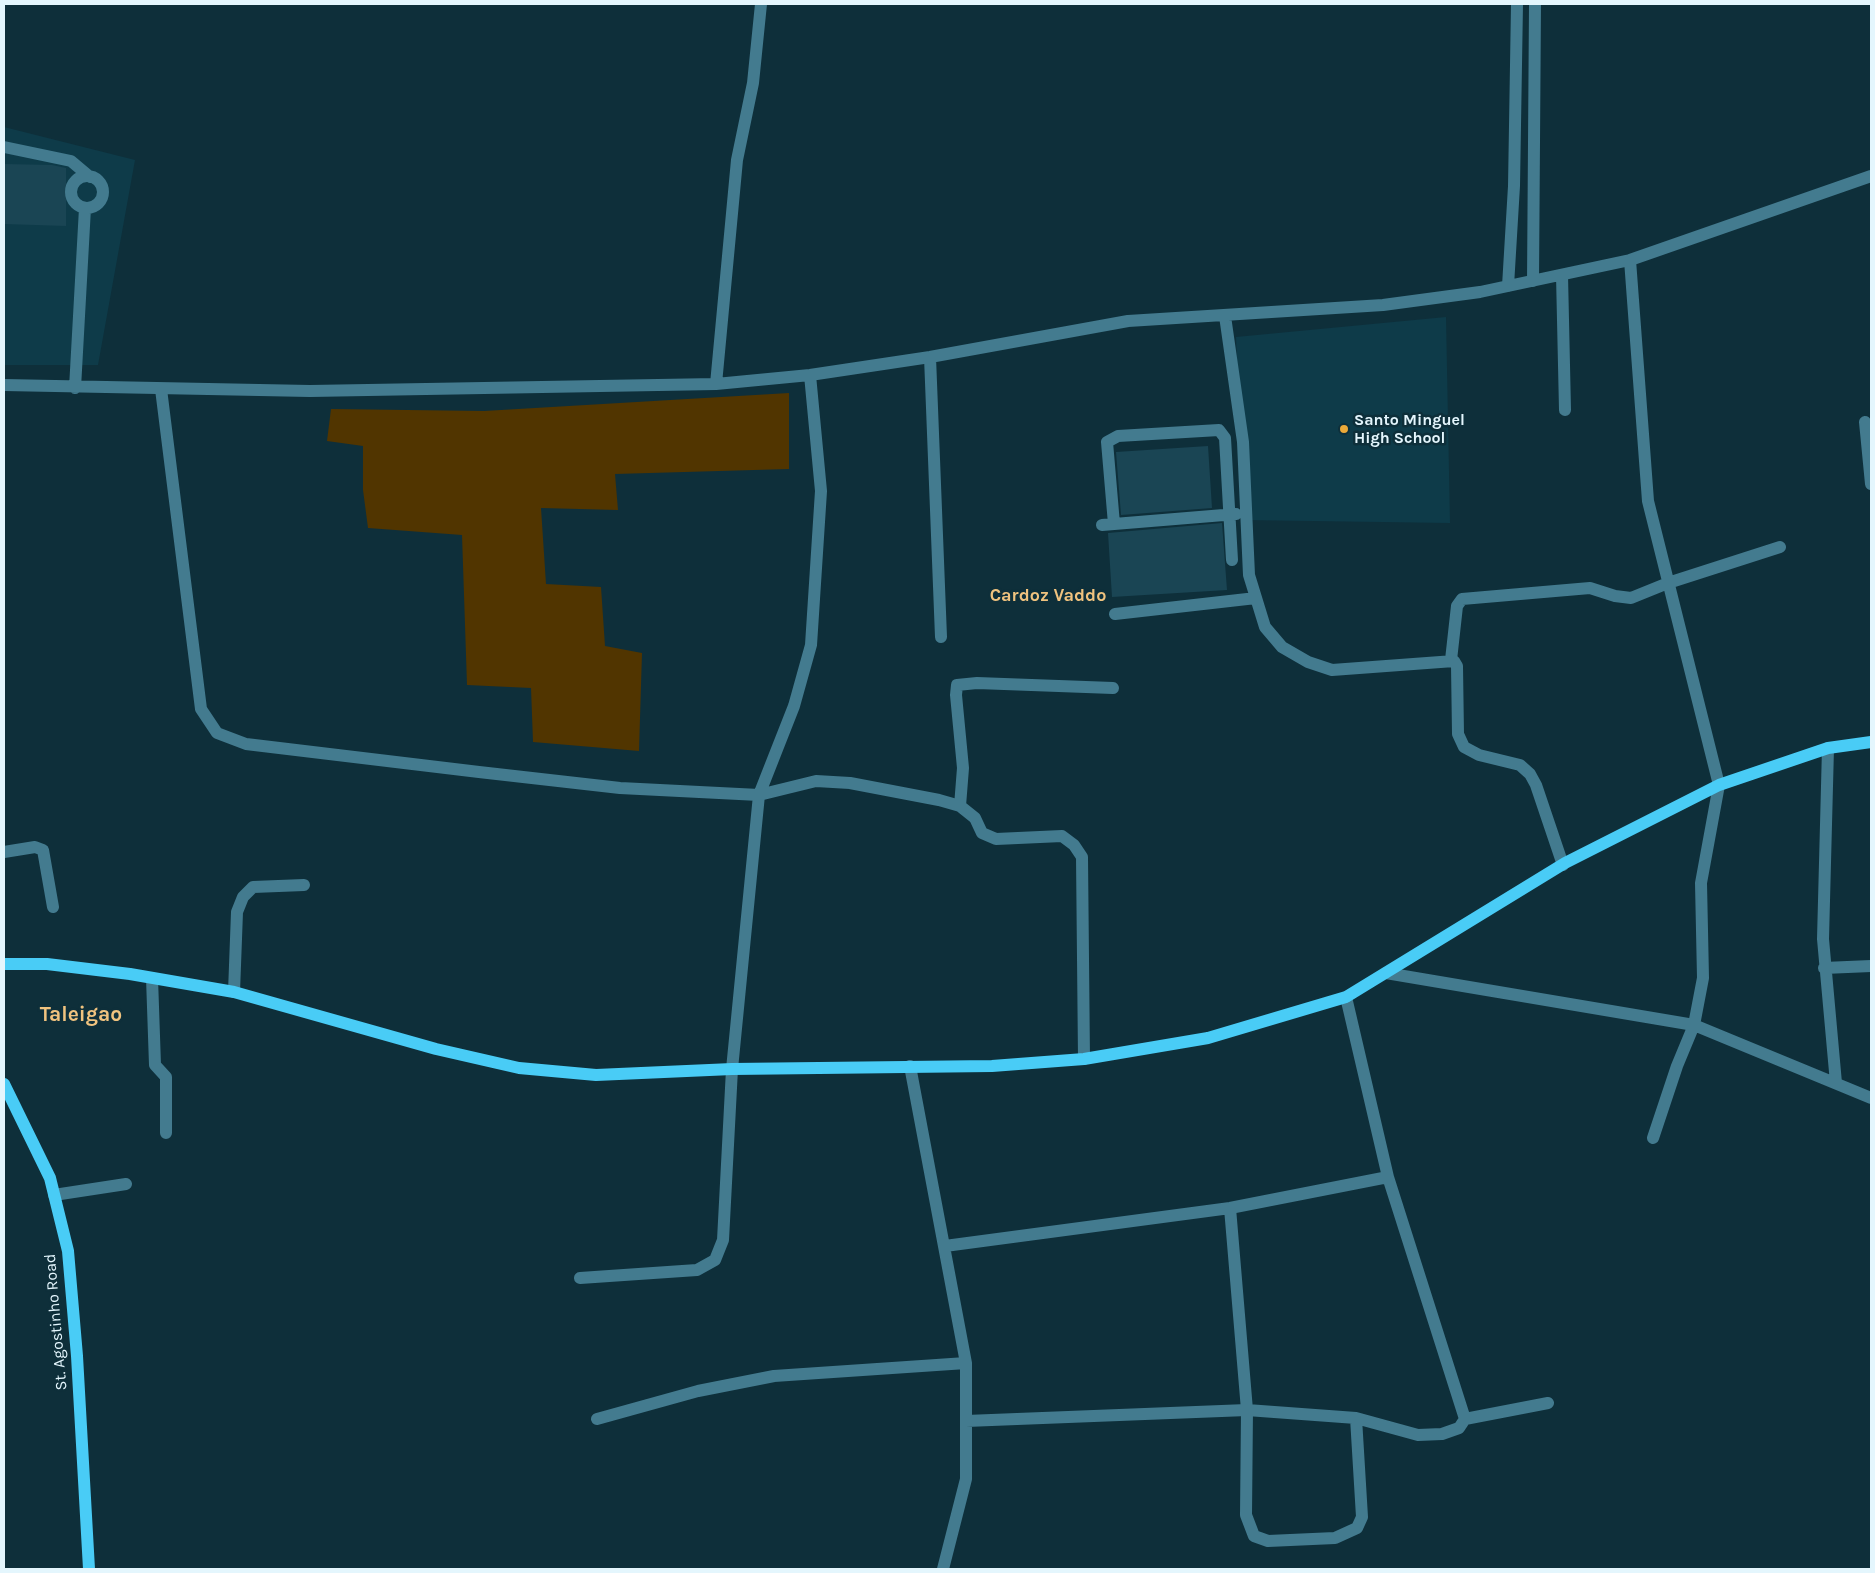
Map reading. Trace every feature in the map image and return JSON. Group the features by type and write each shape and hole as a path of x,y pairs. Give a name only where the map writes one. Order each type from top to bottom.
{"main road":[{"path":"4,964 47,964 152,978 234,992 436,1049 518,1068 596,1075 732,1069 992,1066 1084,1059 1208,1038 1346,997 1563,865 1719,785 1828,748 1871,742"},
{"name":"St. Agostinho Road","path":"5,1090 50,1178 68,1251 77,1356 88,1569"}],"street":[{"path":"716,384 737,160 752,83 761,4"},
{"path":"1508,286 1514,186 1517,4"},
{"path":"1532,281 1535,4"},
{"path":"4,147 71,161 99,182 103,192 100,202 91,208 85,208 76,204 72,190 76,181 90,177"},
{"path":"4,385 161,390 310,391 716,384 810,375 930,357 1128,321 1383,305 1508,286 1630,260 1871,176"},
{"path":"75,388 85,208"},
{"path":"1630,260 1648,501 1719,785 1701,883 1703,978 1694,1025 1677,1066 1653,1138"},
{"path":"1562,275 1565,410"},
{"path":"1225,316 1242,442 1249,575 1265,627 1282,647 1308,662 1332,670 1451,660 1456,663 1458,734 1464,747 1479,755 1520,765 1530,774 1536,785 1563,865"},
{"path":"930,357 941,638"},
{"path":"580,1278 697,1270 715,1260 723,1240 732,1069 759,795 794,706 811,645 822,491 810,375"},
{"path":"161,390 200,709 217,733 246,744 620,788 759,795 816,781 850,783 939,800 960,806 975,818 982,833 996,838 1034,835 1062,836 1074,845 1082,857 1084,1059"},
{"path":"1865,422 1871,484"},
{"path":"1232,560 1229,515 1225,438 1219,430 1118,436 1107,442 1108,525 1229,515 1246,513"},
{"path":"1451,660 1457,606 1468,597 1590,588 1615,596 1631,598 1668,583 1780,547"},
{"path":"1115,614 1256,598"},
{"path":"960,806 963,768 956,694 957,685 976,683 1113,688"},
{"path":"1828,748 1823,929 1824,968 1836,1083"},
{"path":"4,852 35,847 44,850 53,907"},
{"path":"234,992 237,912 243,897 253,887 304,885"},
{"path":"1824,968 1871,966"},
{"path":"1386,973 1694,1025 1871,1098"},
{"path":"152,978 154,1065 166,1077 166,1133"},
{"path":"1346,997 1388,1177 1466,1419"},
{"path":"910,1066 966,1363 966,1479 943,1569"},
{"path":"945,1246 1230,1208 1388,1177"},
{"path":"54,1195 126,1184"},
{"path":"1230,1208 1247,1410 1246,1514 1254,1536 1268,1541 1335,1538 1357,1528 1362,1517 1356,1418"},
{"path":"597,1419 698,1391 774,1376 966,1363"},
{"path":"966,1421 1247,1410 1356,1418 1418,1435 1442,1434 1459,1428 1466,1419 1548,1403"}],"shaded area":[{"path":"4,127 135,160 98,365 4,365"},
{"name":"Santo Minguel High School","path":"1446,317 1450,523 1243,520 1236,337"},
{"path":"789,393 789,469 615,474 618,510 541,508 546,584 601,587 605,646 642,653 639,751 533,742 531,688 467,685 462,535 368,528 363,490 363,446 327,441 331,409 484,411"}],"building":[{"path":"4,164 52,165 66,168 66,226 4,224"},
{"path":"1208,446 1212,508 1121,515 1116,452"},
{"path":"1222,523 1227,590 1112,597 1108,533"}],"place":[{"name":"Santo Minguel High School","path":"1344,429"}],"district":[{"name":"Cardoz Vaddo","path":"1048,596"},
{"name":"Taleigao","path":"81,1015"}]}
